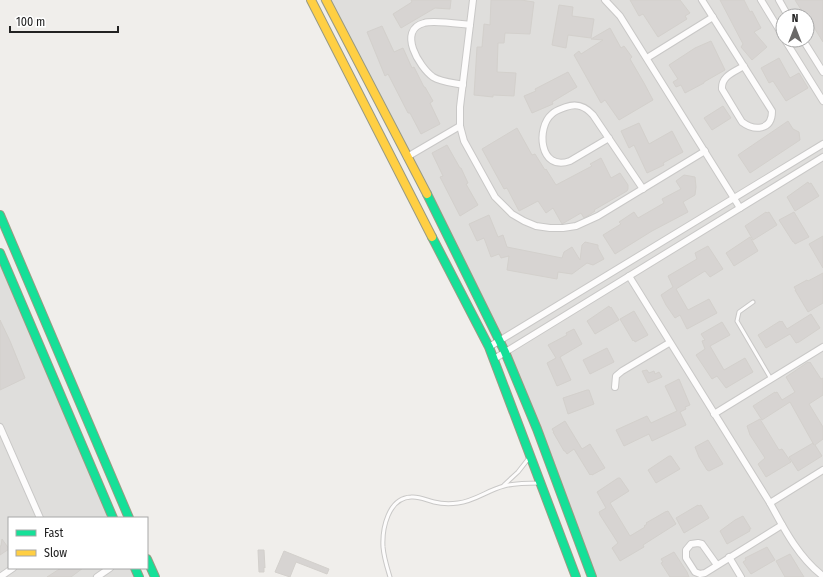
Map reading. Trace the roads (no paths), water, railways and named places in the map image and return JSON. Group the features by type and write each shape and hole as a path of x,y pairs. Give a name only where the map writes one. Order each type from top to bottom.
{"street":[{"path":"310,0 489,347 576,577"},
{"path":"326,0 500,341 537,429 592,577"},
{"path":"473,0 459,116 460,126 464,141 495,197 512,214 536,226 550,228 576,226 589,221 705,151"},
{"path":"605,0 620,16 740,208"},
{"path":"702,0 744,66 772,111 772,117 766,126 759,128 742,122 722,89 723,80 744,66"},
{"path":"761,0 775,23"},
{"path":"646,58 713,17"},
{"path":"463,85 434,78 426,71 412,48 410,39 415,29 424,23 470,25"},
{"path":"790,48 823,102"},
{"path":"808,48 823,72"},
{"path":"609,138 564,163 557,162 550,160 544,150 543,127 546,119 552,114 572,105 580,105 588,109 594,115 643,189"},
{"path":"407,157 460,126"},
{"path":"489,347 823,144"},
{"path":"494,359 823,157"},
{"path":"0,216 129,517"},
{"path":"0,253 113,517"},
{"path":"4,261 12,261 17,254"},
{"path":"11,278 16,272 24,272"},
{"path":"629,276 669,343 770,503 782,525 808,564 823,576"},
{"path":"615,387 616,376 622,371 669,343"},
{"path":"714,414 823,347"},
{"path":"0,427 40,517"},
{"path":"770,503 823,470"},
{"path":"716,565 702,544 691,544 686,550 686,558 695,572 702,574 782,525"},
{"path":"729,557 741,577"},
{"path":"148,561 155,577"},
{"path":"0,577 12,569"},
{"path":"97,577 108,569 110,577"}],"lane":[{"path":"753,302 739,312 737,321 771,379"},
{"path":"503,486 518,472 530,456"},
{"path":"390,577 384,557 383,536 389,515 395,504 405,498 411,497 447,504 458,503 470,500 503,486 522,483 541,483"}]}
